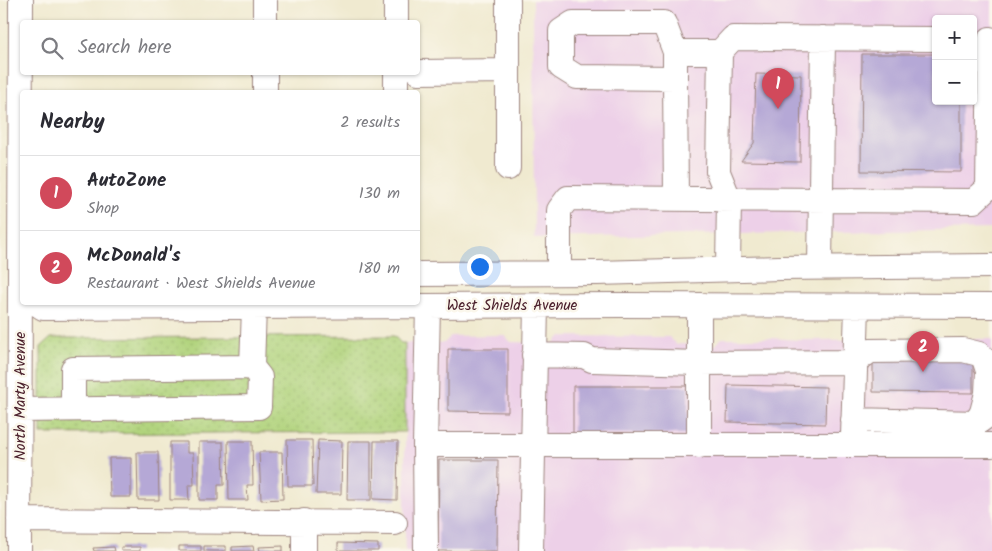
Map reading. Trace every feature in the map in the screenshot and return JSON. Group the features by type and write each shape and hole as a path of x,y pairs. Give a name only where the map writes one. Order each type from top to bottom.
{"street":[{"name":"North Marty Avenue","path":"21,0 21,20"},
{"path":"264,0 264,20"},
{"path":"396,0 396,20"},
{"path":"508,0 508,168"},
{"path":"675,78 577,76 561,66 561,31 573,23 664,23 675,52 676,199"},
{"path":"621,305 641,292 708,292 727,270 729,199 718,172 720,52 733,38 932,39"},
{"path":"820,268 823,38"},
{"path":"559,274 559,210 568,198 974,201 988,188 985,39"},
{"path":"675,52 720,52"},
{"path":"420,72 508,70"},
{"name":"North Marty Avenue","path":"21,75 21,90"},
{"path":"265,75 265,90"},
{"path":"396,75 396,90"},
{"name":"West Shields Avenue","path":"420,274 559,274 992,266"},
{"path":"426,551 425,445 428,306 449,290 566,288 584,273"},
{"name":"North Marty Avenue","path":"19,551 20,296"},
{"name":"West Shields Avenue","path":"37,305 43,308 621,305 992,306"},
{"path":"699,305 699,446"},
{"path":"531,551 536,306"},
{"path":"852,445 857,306"},
{"path":"20,410 259,407 260,377 252,368 254,307"},
{"path":"534,355 584,356 592,360 699,363 854,362 870,351 963,350 986,357 984,359 988,372 987,393 982,412 984,417"},
{"path":"73,409 73,369 252,368"},
{"path":"853,420 984,417"},
{"path":"964,445 984,417"},
{"path":"425,445 992,445"},
{"path":"19,520 395,522"},
{"path":"304,521 304,551"}],"shaded area":[{"path":"533,0 992,0 992,229 534,238"},
{"path":"504,335 511,342 554,343 561,336 669,337 676,344 715,345 722,338 800,340 992,339 992,551 405,551 405,343 444,343 451,336"}],"green space":[{"path":"394,336 401,343 405,343 405,432 41,434 41,347 51,338"}],"building":[{"path":"862,54 932,54 932,105 961,105 961,172 861,171"},
{"path":"756,74 801,75 800,162 741,161 754,143"},
{"path":"448,349 508,349 508,412 448,411"},
{"path":"873,356 973,356 973,393 873,392"},
{"path":"728,385 826,387 825,424 727,422"},
{"path":"573,386 688,386 688,434 573,433"},
{"path":"287,440 312,440 313,486 288,486"},
{"path":"318,440 342,441 341,494 316,494"},
{"path":"228,441 252,441 253,485 247,485 248,500 229,500"},
{"path":"348,441 371,441 371,500 347,500"},
{"path":"374,441 398,441 397,500 373,499"},
{"path":"170,442 187,442 187,453 193,453 194,485 188,485 189,500 170,500"},
{"path":"199,442 223,442 224,485 218,485 218,500 199,500"},
{"path":"137,452 158,452 159,500 138,500"},
{"path":"259,452 282,452 283,499 261,500"},
{"path":"109,458 131,458 131,497 110,497"},
{"path":"439,460 498,460 497,551 438,551"},
{"path":"338,543 378,544 378,551 338,551"},
{"path":"179,546 201,546 201,551 179,551"},
{"path":"204,546 226,546 226,551 204,551"},
{"path":"253,546 254,551 232,551 232,547"},
{"path":"283,546 283,551 260,551 259,547"},
{"path":"114,547 115,551 94,551 93,548"},
{"path":"121,547 140,547 140,551 121,551"}],"place":[{"name":"AutoZone","path":"778,109"},
{"name":"McDonald's","path":"923,372"}]}
